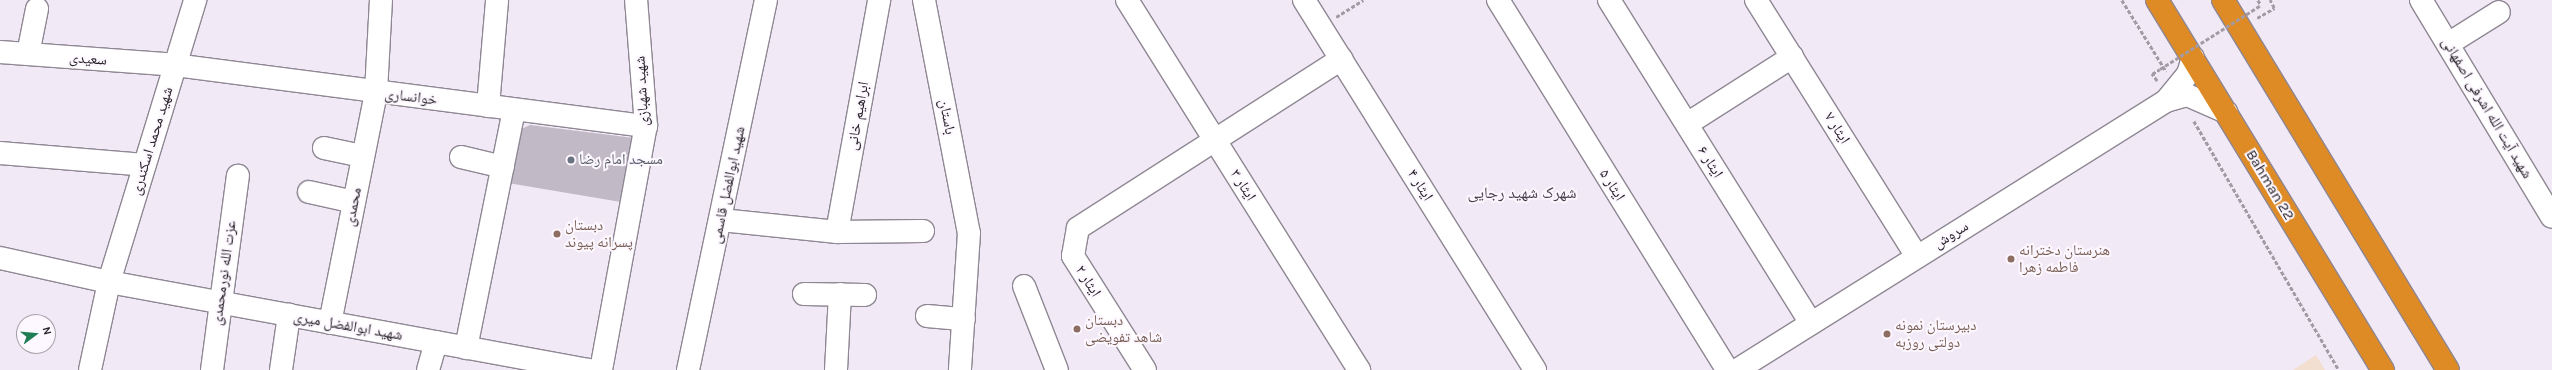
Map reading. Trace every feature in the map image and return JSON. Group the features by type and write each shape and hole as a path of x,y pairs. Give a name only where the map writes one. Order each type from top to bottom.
{"highway":[{"name":"Bahman 22","path":"2158,0 2383,370"},
{"path":"2223,0 2448,370"}],"street":[{"name":"شهید محمد اسکندری","path":"90,370 109,282 195,0"},
{"name":"محمدی","path":"330,323 376,92 382,0"},
{"path":"488,106 497,0"},
{"name":"شهید شهبازی","path":"600,370 646,126 636,0"},
{"name":"شهید ابوالفضل قاسمی","path":"688,370 721,220 766,0"},
{"name":"ابراهیم خانی","path":"837,232 879,0"},
{"name":"باستان","path":"924,0 969,233 960,370"},
{"name":"ایثار ۳","path":"1127,0 1359,370"},
{"name":"ایثار ۴","path":"1304,0 1535,370"},
{"name":"ایثار ۵","path":"1498,0 1727,370"},
{"name":"ایثار ۶","path":"1609,0 1811,323"},
{"name":"ایثار ۷","path":"1756,0 1918,257"},
{"name":"شهید آیت الله اشرفی اصفهانی","path":"2421,0 2448,44 2544,186 2552,217"},
{"path":"28,54 37,9"},
{"path":"2448,44 2500,12"},
{"name":"سعیدی","path":"0,52 175,65"},
{"path":"1686,124 1792,57"},
{"name":"سروش","path":"1737,370 1918,257 2168,94 2188,74 2193,58"},
{"path":"1215,140 1341,60"},
{"name":"خوانساری","path":"175,65 646,126"},
{"path":"2168,94 2203,100 2226,112"},
{"path":"466,348 514,110"},
{"name":"ایثار ۲","path":"1144,370 1073,256 1078,228 1215,140"},
{"path":"324,148 363,156"},
{"path":"0,153 145,165"},
{"path":"462,157 503,167"},
{"name":"عزت الله نورمحمدی","path":"212,370 219,302 238,176"},
{"path":"309,192 354,202"},
{"path":"721,220 837,232 923,231"},
{"name":"شهید ابوالفضل میری","path":"0,258 109,282 466,348 517,364 588,370"},
{"path":"1024,286 1057,370"},
{"path":"804,294 865,295"},
{"path":"836,370 840,294"},
{"path":"281,370 289,315"},
{"path":"927,316 964,319"},
{"path":"428,370 436,342"}],"path":[{"path":"1321,27 1363,0"},
{"path":"2122,0 2170,77"},
{"path":"2258,0 2261,5 2152,74 2168,94 2339,370"},
{"path":"2257,18 2274,8 2270,0"}],"shaded area":[{"path":"2316,355 2325,370 2293,370"}],"building":[{"name":"مسجد امام رضا","path":"530,125 634,138 621,202 508,183 517,131"}],"place":[{"name":"مسجد امام رضا","path":"571,160"},
{"name":"دبستان پسرانه پیوند","path":"557,234"},
{"name":"هنرستان دخترانه فاطمه زهرا","path":"2011,259"},
{"name":"دبستان شاهد تفویضی","path":"1077,329"},
{"name":"دبیرستان نمونه دولتی روزبه","path":"1887,334"}],"district":[{"name":"شهرک شهید رجایی","path":"1522,193"}]}
